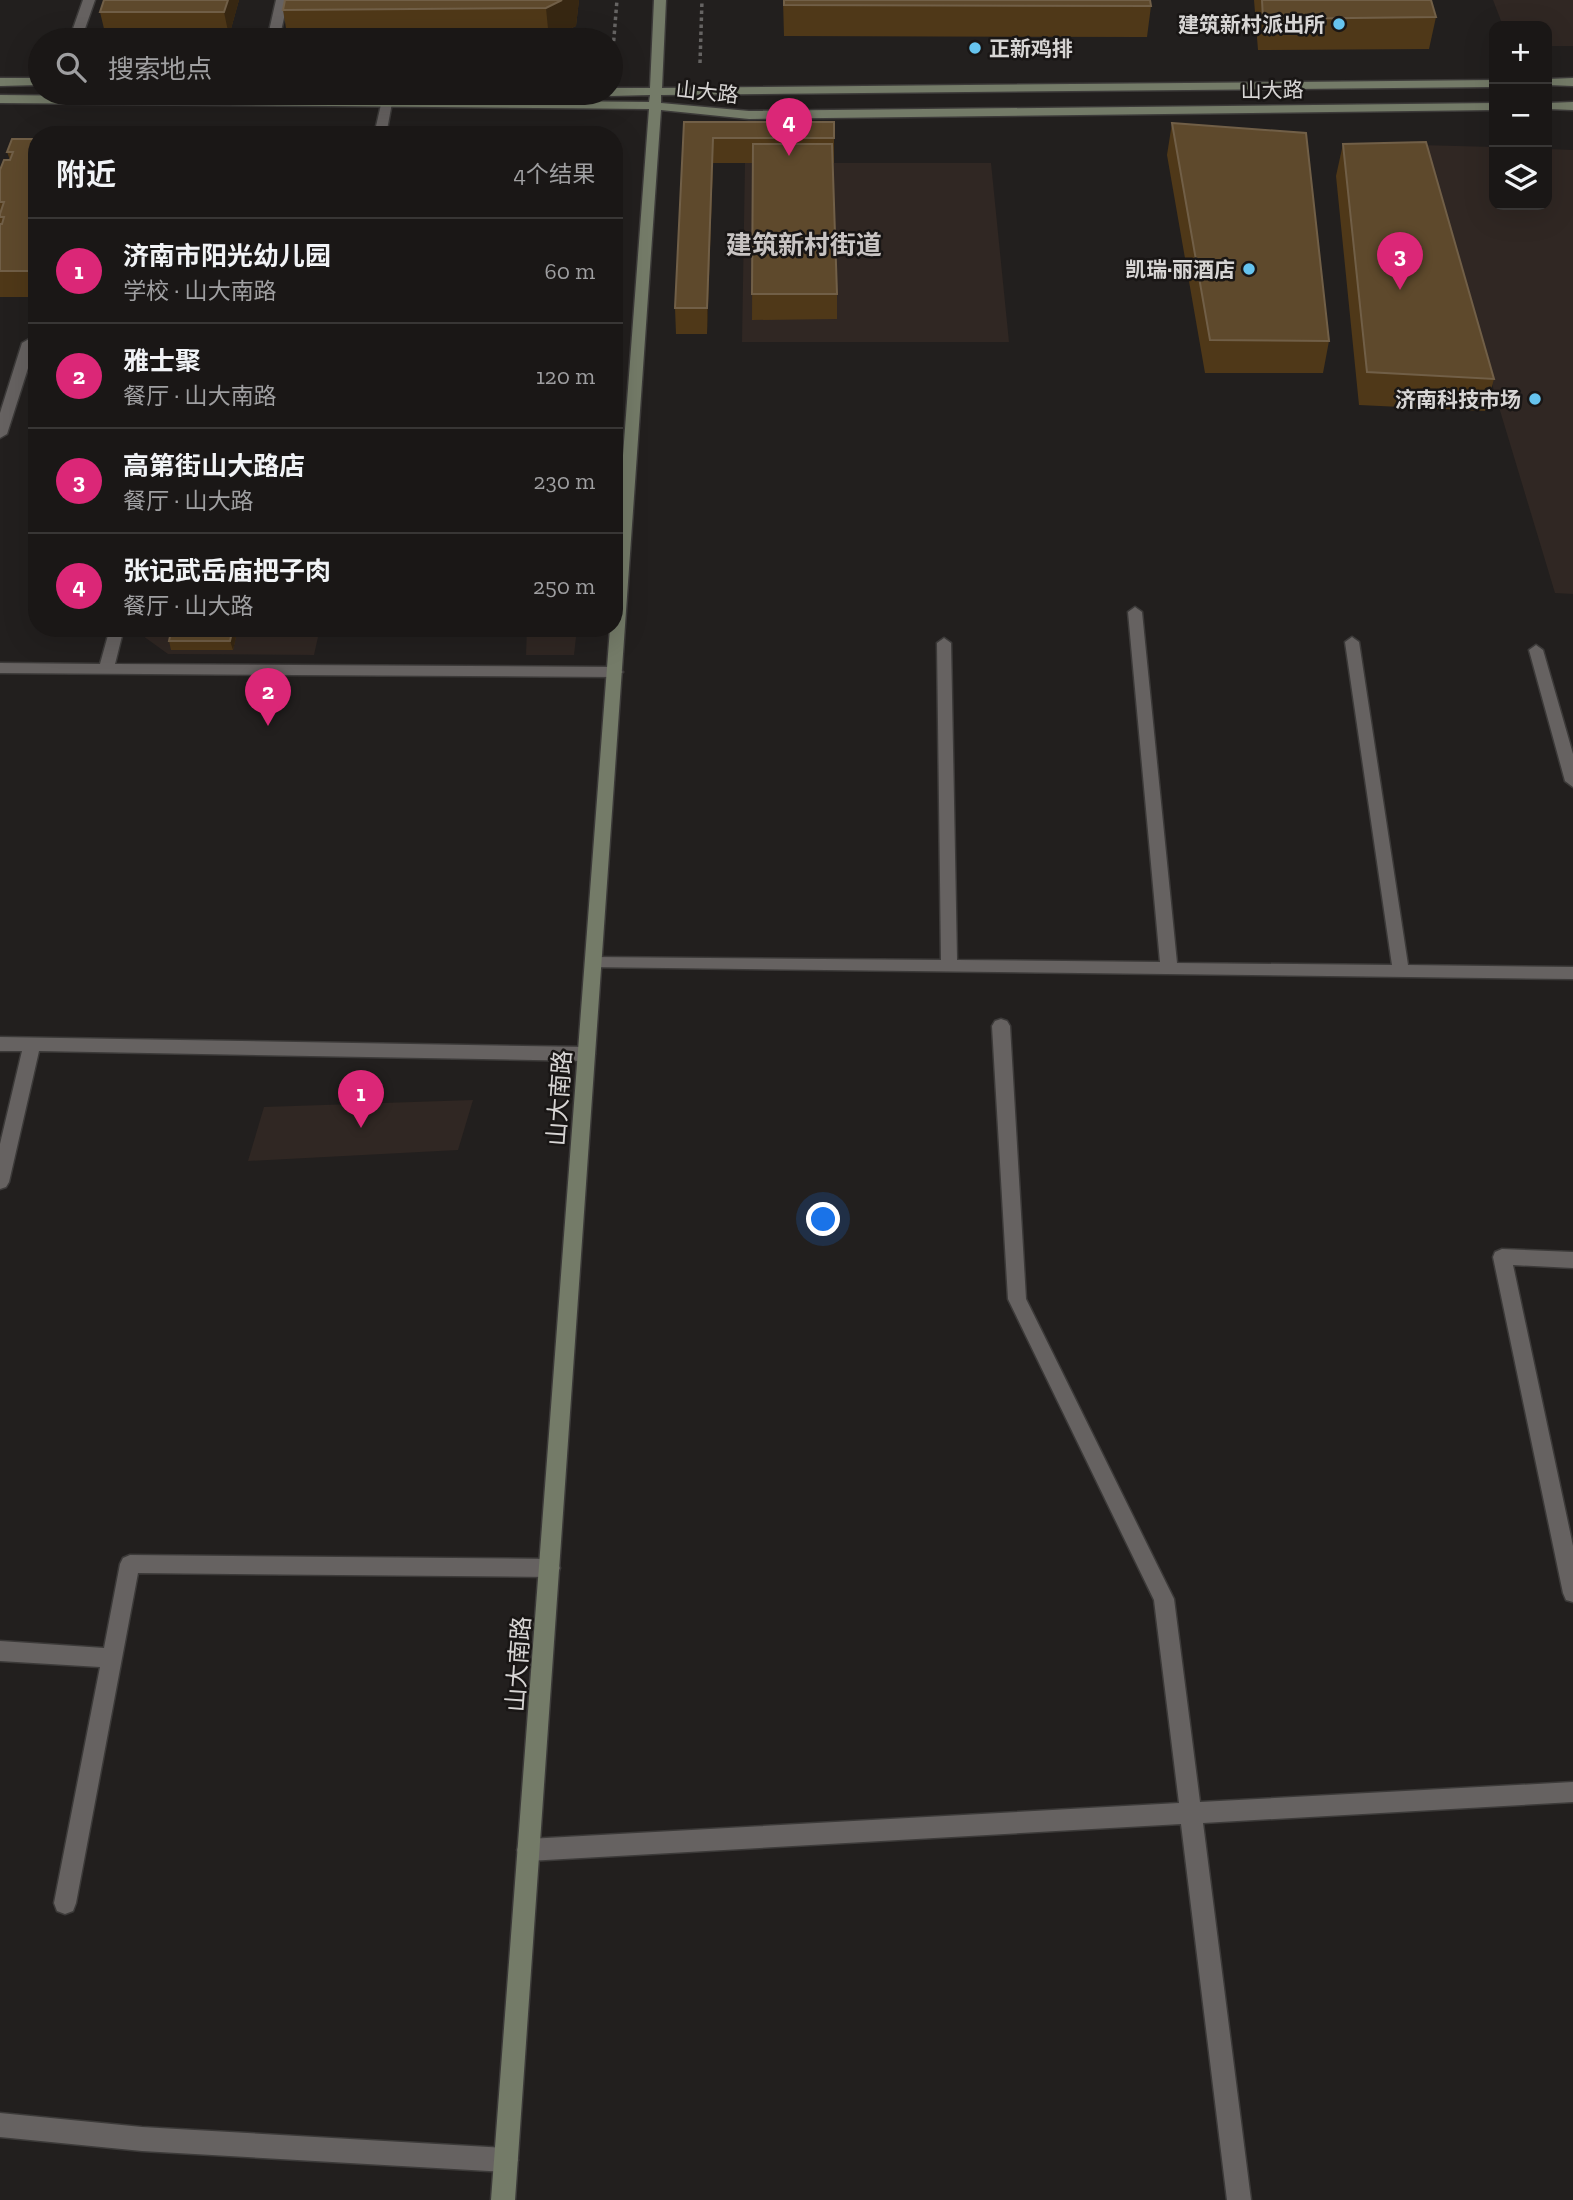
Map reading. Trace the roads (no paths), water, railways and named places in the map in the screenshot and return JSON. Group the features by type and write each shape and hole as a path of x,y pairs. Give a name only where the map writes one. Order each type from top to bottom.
{"main road":[{"name":"山大南路","path":"623,561 656,99 660,0"},
{"path":"0,82 28,82"},
{"path":"1552,82 1573,82"},
{"name":"山大路","path":"623,99 1489,83"},
{"name":"山大路","path":"623,94 749,115 1489,107"},
{"name":"山大路","path":"0,99 28,99"},
{"path":"1552,106 1573,106"},
{"name":"山大南路","path":"503,2200 618,637"}],"street":[{"path":"79,28 89,0"},
{"path":"276,28 282,0"},
{"path":"382,126 386,105"},
{"path":"0,435 28,346"},
{"path":"1135,612 1169,969"},
{"path":"106,669 115,637"},
{"path":"1352,642 1401,971"},
{"path":"944,643 949,967"},
{"path":"1536,650 1573,781"},
{"path":"0,668 615,673"},
{"path":"593,963 1573,973"},
{"path":"1001,1026 1017,1299 1164,1599 1239,2200"},
{"path":"0,1044 586,1054"},
{"path":"0,1182 32,1044"},
{"path":"1573,1260 1502,1257 1573,1593"},
{"path":"65,1903 130,1564 550,1568"},
{"path":"0,1651 113,1658"},
{"path":"528,1850 1573,1792"},
{"path":"0,2125 142,2138 506,2160"}],"place":[{"name":"建筑新村派出所","path":"1339,24"},
{"name":"正新鸡排","path":"975,48"},
{"name":"张记武岳庙把子肉","path":"789,156"},
{"name":"凯瑞·丽酒店","path":"1249,269"},
{"name":"高第街山大路店","path":"1400,290"},
{"name":"济南科技市场","path":"1535,399"},
{"name":"雅士聚","path":"268,726"},
{"name":"济南市阳光幼儿园","path":"361,1128"}],"district":[{"name":"建筑新村街道","path":"804,245"}]}
